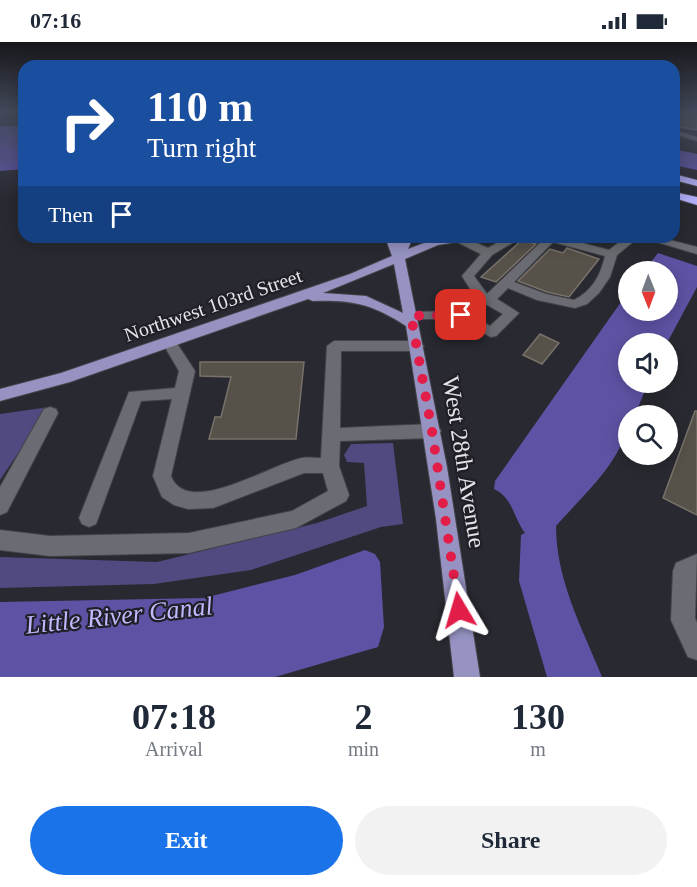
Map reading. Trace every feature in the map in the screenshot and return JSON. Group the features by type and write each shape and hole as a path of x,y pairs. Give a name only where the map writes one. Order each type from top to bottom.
{"highway":[{"path":"680,179 697,183"},
{"path":"680,197 697,201"}],"main road":[{"name":"West 28th Avenue","path":"393,243 399,258 432,431 454,566 467,677"},
{"path":"399,258 405,243"},
{"name":"Northwest 103rd Street","path":"0,395 64,378 299,298 399,258 429,243"},
{"path":"299,298 351,296 366,298 412,321"}],"street":[{"path":"473,243 488,253"},
{"path":"461,315 491,333 512,313 485,298 468,276 488,253 506,243"},
{"path":"412,321 461,315 506,283 543,243"},
{"path":"568,243 611,254"},
{"path":"506,283 542,297 575,304 590,296 609,266 611,254 625,243"},
{"path":"667,243 697,251"},
{"path":"169,342 187,371 162,476 164,487 172,496 198,503 303,465 330,466"},
{"path":"0,540 50,546 189,543 296,519 339,495 330,466 333,346 417,346"},
{"path":"89,518 135,396 182,393"},
{"path":"0,506 50,413"},
{"path":"332,435 432,431"},
{"path":"690,568 683,620 697,648"}],"shaded area":[{"path":"49,407 0,480 0,414"},
{"path":"393,443 403,524 381,527 251,570 154,584 0,588 0,557 157,562 317,523 367,506 364,463 347,462 344,455 351,444"}],"water":[{"path":"0,141 18,141 18,170 0,171"},
{"path":"680,150 697,154 697,170 680,166"},
{"path":"658,253 697,266 697,287 672,333 618,333 618,393 644,393 639,405 618,405 618,450 602,475 556,526 557,546 565,585 602,677 547,677 519,581 521,535 525,533 505,497 494,489 495,481 618,306 618,321 678,321 678,261 652,261"},
{"name":"Little River Canal","path":"365,550 375,554 380,562 384,627 378,647 275,677 0,677 0,602 204,598 295,575"}],"building":[{"path":"519,243 536,244 496,282 481,277"},
{"path":"567,248 599,259 569,297 547,292 518,281 550,249 563,253"},
{"path":"540,334 559,343 542,364 523,355"},
{"path":"200,362 304,362 296,439 209,439 215,417 221,417 231,377 200,376"},
{"path":"695,411 697,411 697,515 663,498 675,465 678,465 678,457"}],"route":[{"path":"459,610 432,431 411,316 461,315"}]}
